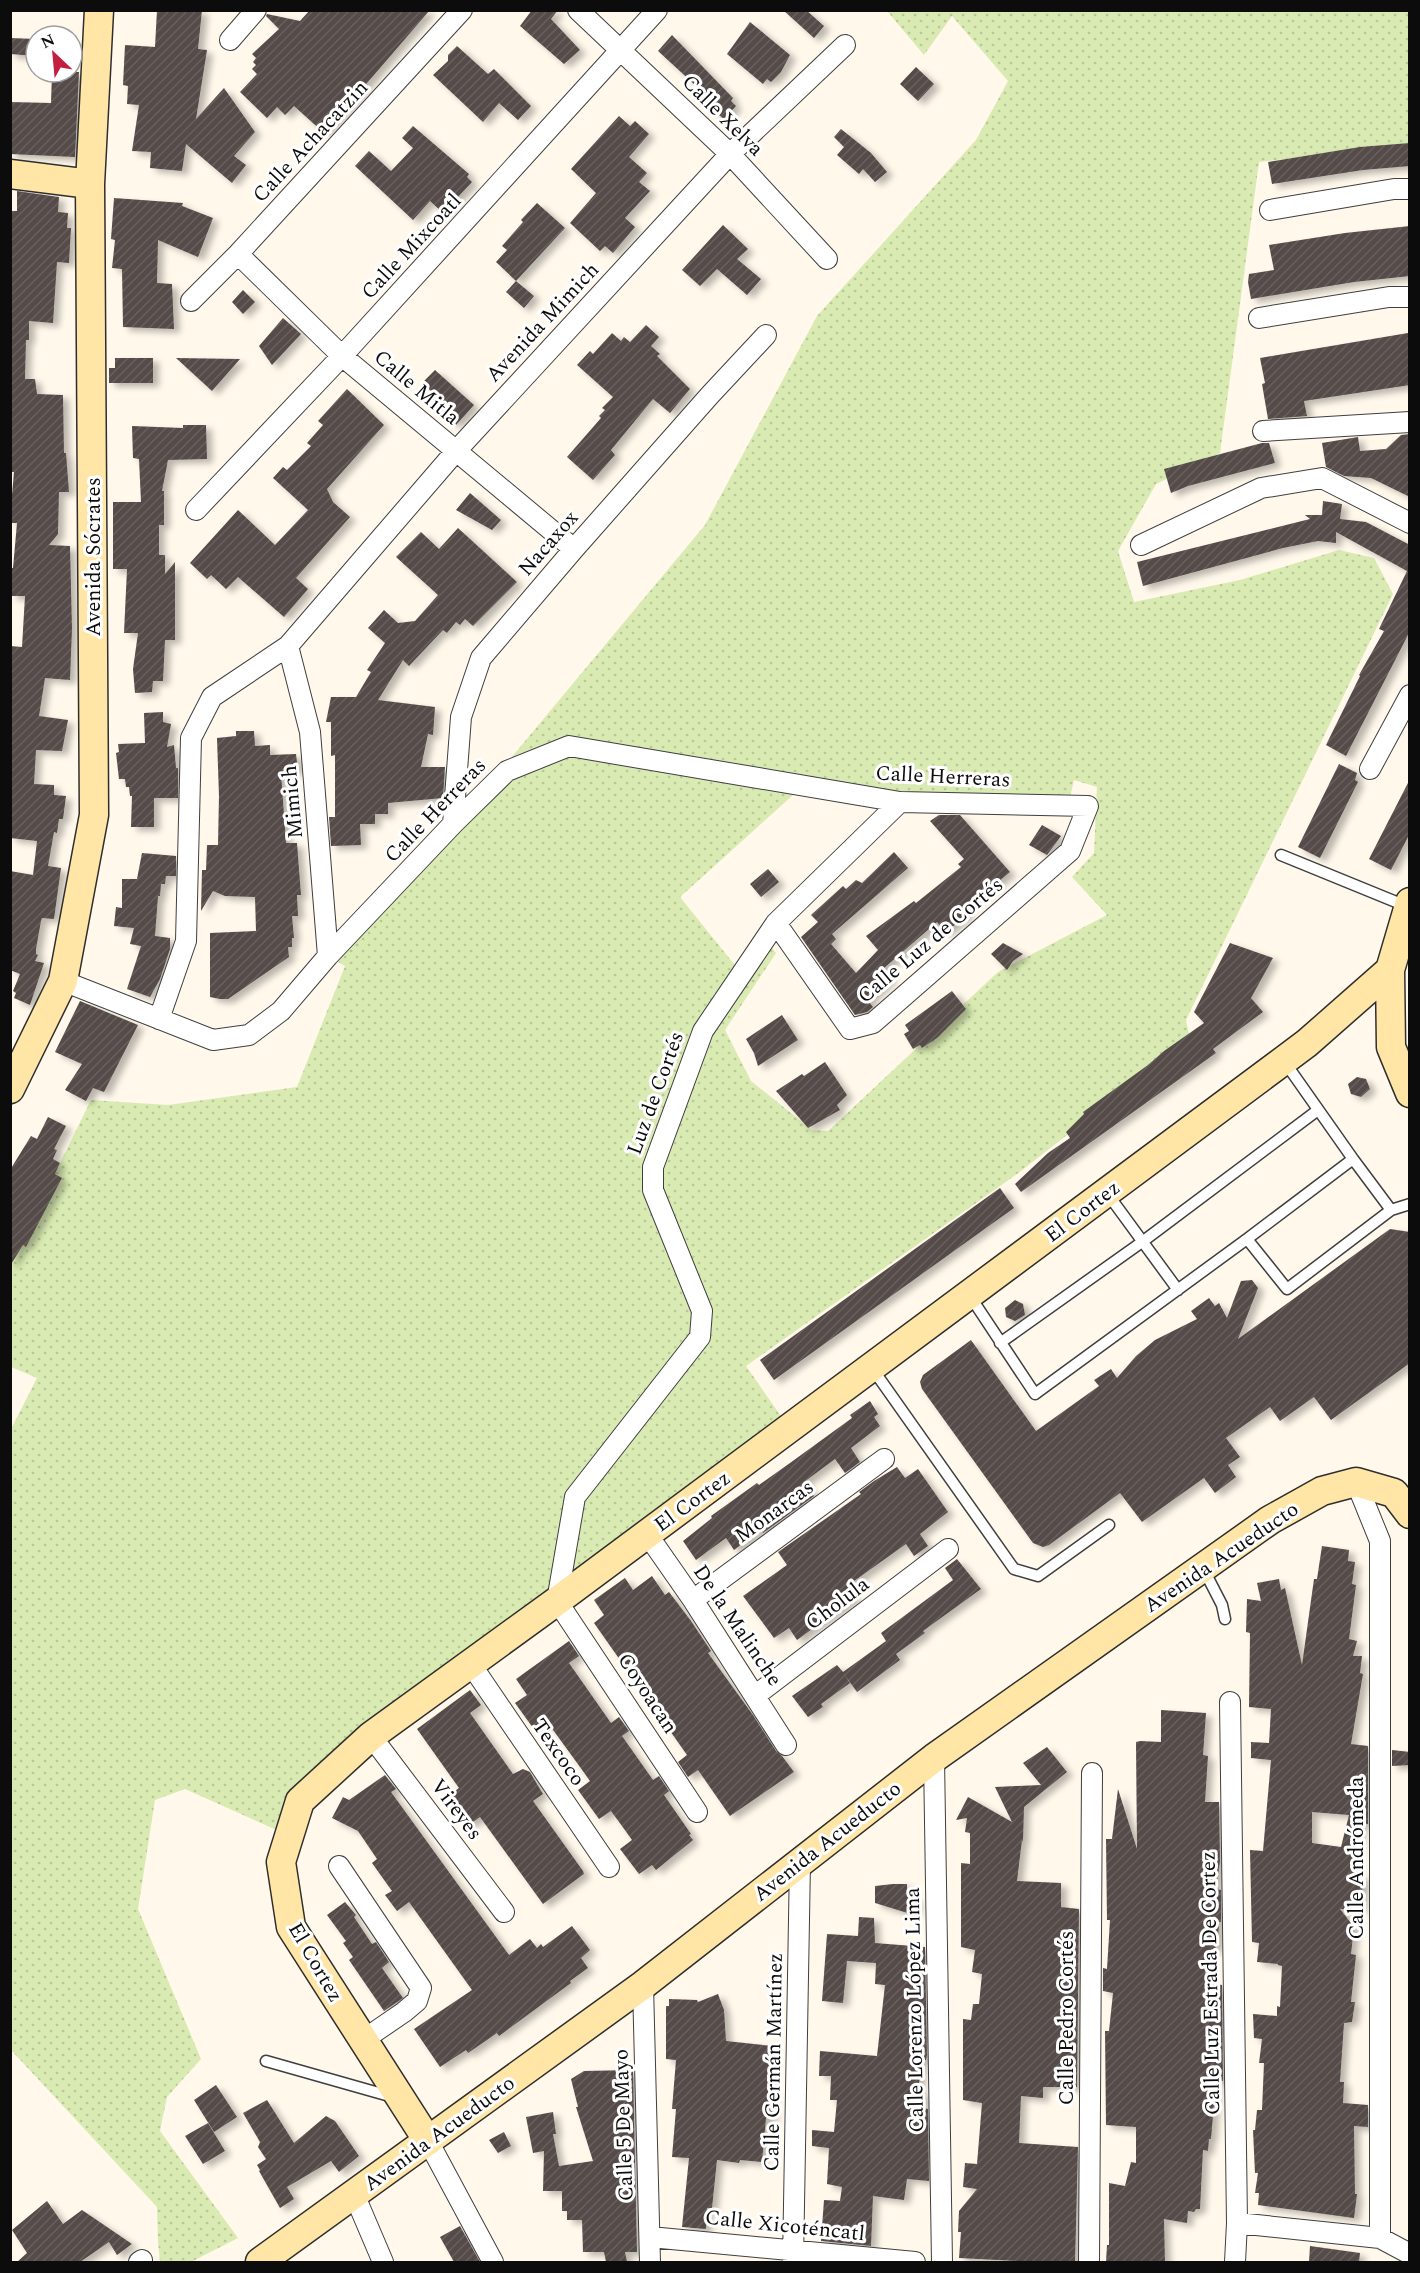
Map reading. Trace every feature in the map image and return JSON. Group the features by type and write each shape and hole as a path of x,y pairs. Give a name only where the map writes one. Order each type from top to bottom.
{"street":[{"name":"Avenida Sócrates","path":"10,1089 63,981 94,815 90,183 99,10"},
{"path":"230,40 256,10"},
{"name":"Calle Achacatzin","path":"191,301 238,254 462,10"},
{"name":"Calle Xelva","path":"578,10 730,154 827,259"},
{"name":"Calle Mixcoatl","path":"196,510 342,356 623,51 657,10"},
{"name":"Avenida Mimich","path":"159,1019 186,941 191,738 212,697 288,646 456,451 730,154 845,45"},
{"path":"10,174 90,183"},
{"path":"1270,210 1394,189 1410,189"},
{"name":"Calle Mitla","path":"238,254 342,356 574,549"},
{"path":"1259,318 1389,297 1410,297"},
{"name":"Nacaxox","path":"453,824 461,717 481,658 574,549 766,335"},
{"path":"1263,431 1410,422"},
{"path":"1141,545 1261,488 1322,478 1410,523"},
{"name":"Mimich","path":"288,646 310,732 328,956"},
{"path":"1370,769 1410,696"},
{"name":"Calle Herreras","path":"63,981 213,1040 249,1035 281,1011 328,956 453,824 507,771 569,746 900,802 1088,806"},
{"name":"Luz de Cortés","path":"557,1601 575,1497 700,1337 702,1311 653,1190 652,1167 703,1031 776,923 900,802"},
{"name":"Calle Luz de Cortés","path":"776,923 850,1029 873,1023 1070,851 1088,806"},
{"path":"1408,904 1390,970 1391,1047 1410,1093"},
{"name":"El Cortez","path":"428,2141 291,1926 281,1862 300,1801 371,1736 872,1368 1307,1043 1390,970"},
{"name":"Monarcas","path":"693,1600 884,1460"},
{"path":"1356,1482 1394,1493 1410,1514"},
{"name":"Avenida Acueducto","path":"260,2262 643,1985 934,1758 1280,1514 1322,1491 1356,1482"},
{"name":"Calle Andrómeda","path":"1356,1482 1380,1541 1380,2238"},
{"name":"De la Malinche","path":"647,1534 756,1695 786,1744"},
{"name":"Cholula","path":"756,1695 948,1549"},
{"name":"Coyoacan","path":"557,1601 698,1812"},
{"name":"Texcoco","path":"470,1663 609,1867"},
{"name":"Calle Luz Estrada De Cortez","path":"1230,1702 1237,2223 1235,2262"},
{"name":"Vireyes","path":"371,1736 504,1912"},
{"name":"Calle Lorenzo López Lima","path":"934,1758 942,2262"},
{"name":"Calle Pedro Cortés","path":"1089,2262 1092,1773"},
{"name":"Calle Germán Martínez","path":"793,2256 800,1862"},
{"path":"339,1866 421,1988 417,2001 363,2040"},
{"name":"Calle 5 De Mayo","path":"643,1985 650,2262"},
{"path":"428,2141 493,2262"},
{"path":"354,2194 383,2262"},
{"path":"1237,2223 1380,2238 1410,2254"},
{"name":"Calle Xicoténcatl","path":"650,2237 793,2256 915,2262"}],"lane":[{"path":"1281,855 1408,904"},
{"path":"1283,1061 1391,1210"},
{"path":"1000,1343 1142,1242 1318,1110"},
{"path":"970,1295 1035,1394 1353,1159"},
{"path":"1107,1192 1178,1290"},
{"path":"1247,1239 1287,1289 1391,1210 1410,1204"},
{"path":"872,1368 1014,1569 1038,1576 1109,1525"},
{"path":"1203,1567 1222,1605 1225,1619"},
{"path":"266,2061 400,2098"}],"green space":[{"path":"887,11 1409,11 1409,144 1259,162 1220,453 1156,484 1118,551 1134,602 1240,580 1339,550 1374,558 1393,594 1186,1020 1190,1039 1017,1174 746,1366 790,1429 371,1736 290,1836 185,1789 155,1800 138,1909 201,2059 167,2097 160,2131 238,2238 191,2262 160,2262 157,2207 11,2050 10,1431 37,1378 11,1367 11,1263 91,1100 168,1105 297,1087 345,966 328,956 471,806 705,525 817,316 976,140 1008,81 952,16 924,55","holes":["1074,780 1097,787 1094,853 1072,877 1107,915 998,972 828,1131 812,1130 751,1081 725,1030 776,953 765,939 742,974 680,897 803,786 1068,806"]}],"building":[{"path":"157,10 202,10 198,49 207,50 196,119 224,88 255,132 234,156 246,165 232,183 186,144 182,171 150,168 151,152 132,151 139,105 127,104 128,86 123,85 125,45 155,47"},
{"path":"310,10 430,10 324,133 294,106 285,115 277,107 267,118 240,92 257,74 252,69 256,65 253,62 256,58 252,54 279,29 266,16 267,14 300,21"},
{"path":"532,10 558,10 551,19 580,50 564,64 520,26"},
{"path":"783,10 806,10 824,26 814,38"},
{"path":"750,22 790,55 781,72 771,82 767,79 763,84 727,54"},
{"path":"672,35 733,98 731,101 736,106 724,119 689,91 695,85 658,51"},
{"path":"10,38 24,39 24,55 10,54"},
{"path":"457,46 488,74 494,69 531,106 518,120 499,103 483,122 433,75 448,61 448,55"},
{"path":"916,67 934,84 918,101 900,84"},
{"path":"52,84 78,84 75,157 10,154 10,102 51,103"},
{"path":"619,116 630,126 635,121 649,134 629,157 647,173 639,182 650,191 625,218 635,227 613,253 605,246 600,251 570,223 596,193 571,169"},
{"path":"413,126 469,174 467,177 472,182 443,213 430,201 413,220 355,166 369,151 391,171 413,148 402,138"},
{"path":"841,129 871,153 887,172 875,182 863,169 859,174 837,155 844,147 834,137"},
{"path":"1410,143 1410,166 1363,170 1272,184 1268,162 1360,147"},
{"path":"17,191 59,197 58,212 68,213 67,228 71,228 69,263 57,262 53,323 29,321 29,340 26,340 25,379 35,379 37,394 63,395 64,453 66,453 69,492 59,492 58,534 49,545 70,546 72,629 70,680 45,678 39,716 68,720 62,751 36,750 34,784 54,785 54,795 66,796 63,819 59,819 57,833 54,832 48,866 61,868 54,919 42,918 41,921 36,949 38,955 35,961 44,963 30,1005 14,998 16,993 13,991 20,974 10,970 10,871 33,875 37,841 10,838 10,646 22,647 25,596 11,596 11,568 13,568 17,523 12,523 10,517 14,472 10,472 10,228 12,211 17,211"},
{"path":"114,198 183,203 182,206 213,218 198,257 158,240 157,283 172,284 174,329 123,327 122,269 112,268 115,240 111,239"},
{"path":"537,203 565,228 516,281 496,262 507,250 502,246"},
{"path":"723,225 748,249 737,259 761,279 747,295 717,269 700,286 682,270"},
{"path":"1410,226 1410,276 1354,282 1251,299 1249,274 1274,270 1269,245"},
{"path":"516,281 534,296 524,308 506,292"},
{"path":"243,290 255,302 243,314 232,302"},
{"path":"283,318 301,334 272,365 259,346"},
{"path":"646,325 659,337 651,346 660,354 657,356 690,389 670,413 653,399 611,450 615,455 593,480 567,457 601,418 599,416 605,410 602,408 613,397 577,365 590,351 593,354 612,333 621,341 624,337 630,342"},
{"path":"1408,333 1410,385 1304,401 1307,416 1268,419 1260,358"},
{"path":"115,358 153,358 153,383 109,383 109,368 115,368"},
{"path":"176,358 240,359 212,391"},
{"path":"435,370 474,405 456,425 426,398 432,392 422,383"},
{"path":"347,389 384,425 327,489 333,502 350,517 296,578 308,589 284,617 238,577 226,589 211,575 207,579 190,563 238,510 275,545 308,510 273,478 283,467 287,470 311,446 307,443 323,425 318,421"},
{"path":"183,425 206,425 207,459 168,460 162,491 164,491 164,525 159,525 159,555 165,555 165,574 175,562 175,640 165,640 163,681 153,681 152,692 135,693 133,669 138,633 124,633 127,569 113,569 113,502 141,502 139,459 133,458 132,426 183,428"},
{"path":"1410,434 1410,497 1371,478 1344,476 1326,467 1322,443 1358,437 1360,451 1386,449 1401,435"},
{"path":"1269,443 1275,463 1188,486 1171,493 1164,469"},
{"path":"470,493 501,520 492,530 456,510"},
{"path":"1323,501 1342,504 1340,519 1366,522 1410,545 1410,631 1346,756 1326,745 1359,675 1384,631 1379,629 1407,571 1336,532 1336,543 1318,541 1283,548 1143,586 1137,562 1310,519 1305,515 1322,515"},
{"path":"458,528 517,582 473,626 465,619 460,625 456,622 447,633 443,630 409,666 403,660 378,700 435,707 433,735 428,734 421,767 445,767 443,798 388,803 388,814 375,814 375,824 360,824 361,845 331,846 329,817 335,817 335,755 331,756 331,722 326,722 331,697 356,697 371,672 367,670 385,643 368,628 384,610 398,623 415,621 438,595 396,557 421,532 439,549"},
{"path":"163,712 163,722 171,724 167,747 174,745 176,768 178,768 178,798 154,798 154,827 131,827 132,796 130,796 129,787 126,787 125,779 119,779 116,753 119,752 118,744 145,743 144,713"},
{"path":"236,731 254,731 255,746 270,745 270,755 296,754 298,771 281,773 286,843 297,843 301,895 297,895 298,916 292,916 294,938 292,938 292,947 288,947 289,957 228,999 220,999 210,997 210,933 256,931 255,897 225,896 213,891 201,911 202,870 206,870 207,845 218,845 217,738 236,736"},
{"path":"1339,764 1357,773 1355,780 1358,782 1320,858 1298,847"},
{"path":"1410,779 1410,833 1391,870 1369,859"},
{"path":"939,815 960,815 1010,872 965,910 968,914 945,933 937,922 883,969 891,978 868,1001 873,1007 867,1012 855,1015 801,937 818,922 811,915 843,886 846,889 856,880 862,883 894,852 908,868 832,934 836,939 831,944 856,973 878,950 866,936 914,901 916,903 961,867 958,864 964,859 930,821"},
{"path":"1042,825 1061,836 1047,855 1029,845"},
{"path":"142,853 176,856 176,876 166,876 165,884 161,884 155,936 170,938 170,949 160,979 150,997 127,989 141,946 130,944 134,928 114,926 116,907 122,908 122,879 137,879"},
{"path":"768,869 779,882 761,897 750,884"},
{"path":"1003,943 1023,954 1013,961 1007,970 991,954"},
{"path":"1230,943 1273,958 1251,998 1263,1012 1213,1049 1216,1053 1021,1192 1015,1184 1048,1153 1070,1138 1066,1132 1084,1114 1083,1112 1204,1023 1194,1012"},
{"path":"952,991 966,1009 937,1038 922,1048 920,1045 913,1049 904,1034 909,1031 905,1025"},
{"path":"80,1001 138,1025 104,1092 93,1088 86,1101 65,1090 82,1064 55,1052"},
{"path":"782,1015 798,1040 758,1066 746,1039"},
{"path":"825,1062 847,1095 837,1105 840,1110 808,1128 776,1091"},
{"path":"1357,1077 1366,1079 1370,1089 1361,1097 1351,1094 1348,1084"},
{"path":"48,1117 66,1126 54,1149 57,1150 53,1159 60,1163 55,1174 62,1178 26,1247 23,1245 10,1266 10,1170 31,1136 37,1139"},
{"path":"1000,1188 1014,1208 774,1380 760,1360"},
{"path":"1390,1229 1410,1232 1410,1363 1331,1420 1314,1397 1280,1421 1270,1407 1226,1438 1240,1457 1228,1465 1236,1477 1215,1493 1204,1478 1142,1522 1120,1493 1049,1545 1043,1547 1033,1543 922,1389 920,1382 923,1375 971,1340 1036,1431 1099,1386 1094,1380 1111,1369 1117,1378 1136,1356 1155,1340 1197,1319 1191,1311 1209,1298 1215,1306 1219,1303 1227,1318 1241,1281 1252,1280 1258,1288 1238,1339"},
{"path":"1015,1300 1023,1304 1025,1315 1015,1321 1006,1317 1005,1308"},
{"path":"870,1401 878,1414 874,1417 880,1426 851,1448 860,1462 845,1473 835,1459 804,1482 814,1496 763,1533 761,1530 734,1550 726,1538 696,1560 683,1541 712,1518 711,1516 790,1463 852,1418 850,1415"},
{"path":"897,1467 905,1478 918,1469 948,1512 920,1534 928,1546 914,1556 906,1544 847,1586 855,1598 797,1640 789,1628 774,1638 743,1596 787,1565 778,1552 861,1494 859,1492 874,1481"},
{"path":"1322,1546 1349,1550 1348,1561 1355,1562 1352,1584 1356,1585 1349,1639 1357,1641 1353,1656 1362,1656 1360,1673 1363,1674 1351,1744 1368,1746 1368,1824 1361,1823 1355,1863 1357,1864 1356,1875 1364,1876 1360,1910 1340,1909 1354,1927 1351,1954 1356,1955 1351,2002 1355,2002 1352,2022 1344,2023 1340,2082 1344,2082 1343,2103 1368,2105 1368,2127 1354,2126 1355,2194 1357,2194 1354,2218 1258,2205 1259,2193 1255,2193 1258,2173 1255,2173 1253,2130 1255,2130 1257,2110 1262,2110 1264,2063 1259,2063 1262,2039 1254,2038 1253,2014 1277,2016 1277,2006 1280,2007 1282,1966 1257,1962 1259,1943 1252,1942 1250,1850 1263,1851 1271,1760 1251,1758 1251,1742 1269,1743 1271,1709 1249,1707 1250,1633 1246,1632 1247,1599 1261,1601 1257,1583 1279,1579 1281,1590 1285,1588 1302,1665 1314,1579 1317,1579","holes":["1312,1812 1349,1815 1341,1847 1312,1843"]},
{"path":"957,1559 981,1589 923,1631 925,1633 896,1654 900,1660 857,1692 844,1674 850,1683 821,1704 823,1707 808,1717 792,1696 837,1665 843,1672 886,1641 881,1633 953,1580 945,1568"},
{"path":"652,1576 665,1595 669,1592 691,1621 711,1651 708,1653 776,1751 794,1772 730,1816 698,1770 688,1777 678,1762 687,1755 594,1623 604,1615 594,1600 625,1578 633,1590"},
{"path":"569,1641 579,1656 569,1663 611,1723 619,1717 629,1731 622,1736 653,1780 659,1776 669,1791 664,1795 691,1834 689,1835 693,1840 656,1870 652,1865 639,1874 620,1849 632,1840 622,1826 611,1811 599,1819 578,1790 590,1781 580,1767 548,1723 536,1732 515,1703 527,1695 516,1679"},
{"path":"470,1690 481,1705 470,1713 513,1774 523,1769 530,1772 543,1794 533,1801 583,1871 584,1874 543,1904 480,1817 469,1825 448,1796 459,1788 417,1729"},
{"path":"1161,1710 1206,1713 1203,1755 1208,1756 1205,1802 1219,1802 1220,1861 1216,1889 1221,1890 1221,1922 1219,1922 1216,1949 1206,1952 1205,1983 1222,1985 1223,2081 1216,2080 1211,2139 1209,2139 1208,2151 1203,2150 1200,2209 1194,2212 1188,2211 1187,2223 1164,2219 1165,2262 1106,2262 1107,2245 1109,2245 1109,2183 1125,2186 1131,2162 1136,2163 1136,2127 1106,2125 1105,2031 1109,2031 1113,1993 1103,1991 1103,1968 1107,1969 1110,1920 1107,1920 1106,1839 1112,1839 1118,1789 1137,1849 1136,1742 1161,1742"},
{"path":"1047,1747 1067,1772 1024,1807 1023,1842 1022,1840 1017,1881 1061,1883 1061,1907 1079,1909 1077,2087 1043,2087 1043,2098 1021,2096 1019,2143 1078,2147 1075,2262 1017,2262 959,2258 961,2232 958,2232 959,2211 977,2189 963,2187 965,2163 977,2164 982,2103 963,2100 963,2019 971,2020 973,2004 979,2004 982,1974 972,1972 975,1950 961,1947 961,1863 970,1864 970,1833 965,1832 967,1818 956,1820 968,1797 1012,1822 995,1787 1041,1785 1023,1763"},
{"path":"1392,1750 1410,1752 1410,1765 1392,1766"},
{"path":"385,1775 396,1789 391,1792 509,1955 530,1939 537,1948 541,1944 543,1947 572,1926 590,1950 581,1958 588,1968 570,1981 571,1983 499,2036 497,2033 468,2053 466,2050 440,2067 414,2029 472,1990 409,1902 397,1911 385,1895 392,1891 372,1863 377,1859 358,1831 332,1818 343,1797 349,1800"},
{"path":"907,1884 907,1897 917,1898 914,1915 875,1903 875,1886"},
{"path":"345,1902 356,1915 354,1917 372,1944 376,1942 389,1962 382,1968 403,1998 384,2011 349,1960 353,1957 343,1943 346,1941 327,1915"},
{"path":"859,1917 874,1918 875,1943 925,1947 927,2055 926,2060 922,2060 918,2091 924,2092 923,2108 928,2109 929,2181 907,2179 904,2200 873,2196 871,2246 821,2241 824,2200 840,2201 842,2187 827,2184 829,2148 812,2146 812,2130 834,2132 837,2100 830,2100 831,2076 819,2076 820,2051 877,2056 885,1985 875,1984 876,1963 847,1961 843,2003 822,2001 827,1934 858,1936"},
{"path":"718,1994 724,2010 726,2041 772,2046 768,2094 772,2094 772,2118 766,2118 762,2162 740,2160 739,2163 717,2160 712,2208 707,2208 706,2229 682,2227 689,2158 672,2157 676,2109 672,2109 676,2060 666,2059 666,2006 669,2006 669,1999 697,2000 698,2002"},
{"path":"633,2070 637,2252 625,2252 627,2262 606,2262 604,2252 583,2252 582,2220 567,2220 567,2211 562,2211 562,2191 543,2191 544,2151 533,2153 526,2117 553,2112 556,2134 553,2134 559,2166 593,2161 576,2107 578,2107 571,2079 584,2071"},
{"path":"216,2085 237,2117 214,2132 194,2100"},
{"path":"267,2100 294,2143 326,2116 335,2121 359,2156 339,2172 331,2161 287,2187 294,2199 280,2208 259,2171 257,2165 266,2159 258,2147 260,2142 243,2113"},
{"path":"208,2123 225,2151 203,2164 185,2136"},
{"path":"504,2132 511,2146 498,2153 489,2140"},
{"path":"47,2201 63,2224 82,2210 132,2244 117,2255 109,2242 80,2262 17,2262 27,2253 12,2230"},
{"path":"460,2226 480,2262 454,2262 440,2237"},
{"path":"1310,2246 1360,2253 1359,2262 1309,2262"}]}
